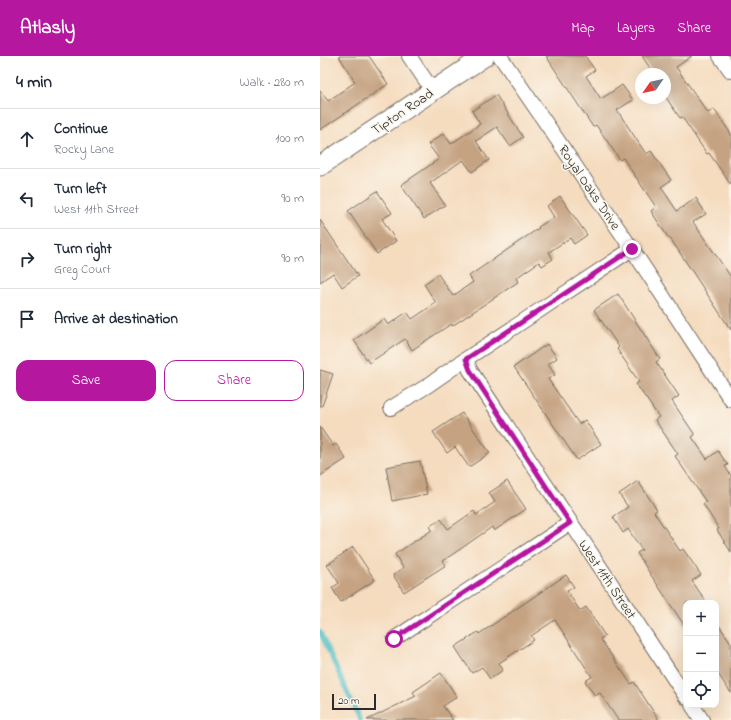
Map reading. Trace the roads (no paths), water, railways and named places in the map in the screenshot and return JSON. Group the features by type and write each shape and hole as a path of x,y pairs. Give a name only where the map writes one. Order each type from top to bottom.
{"street":[{"path":"409,56 433,91"},
{"name":"Tipton Road","path":"320,166 485,56"},
{"name":"Royal Oaks Drive","path":"500,56 632,249 731,400"},
{"path":"720,56 731,72"},
{"path":"391,408 427,386 632,249"},
{"name":"West 11th Street","path":"466,359 470,370 683,692"},
{"path":"394,639 570,523"},
{"path":"694,708 702,720"}],"waterway":[{"path":"320,632 360,720"}]}
